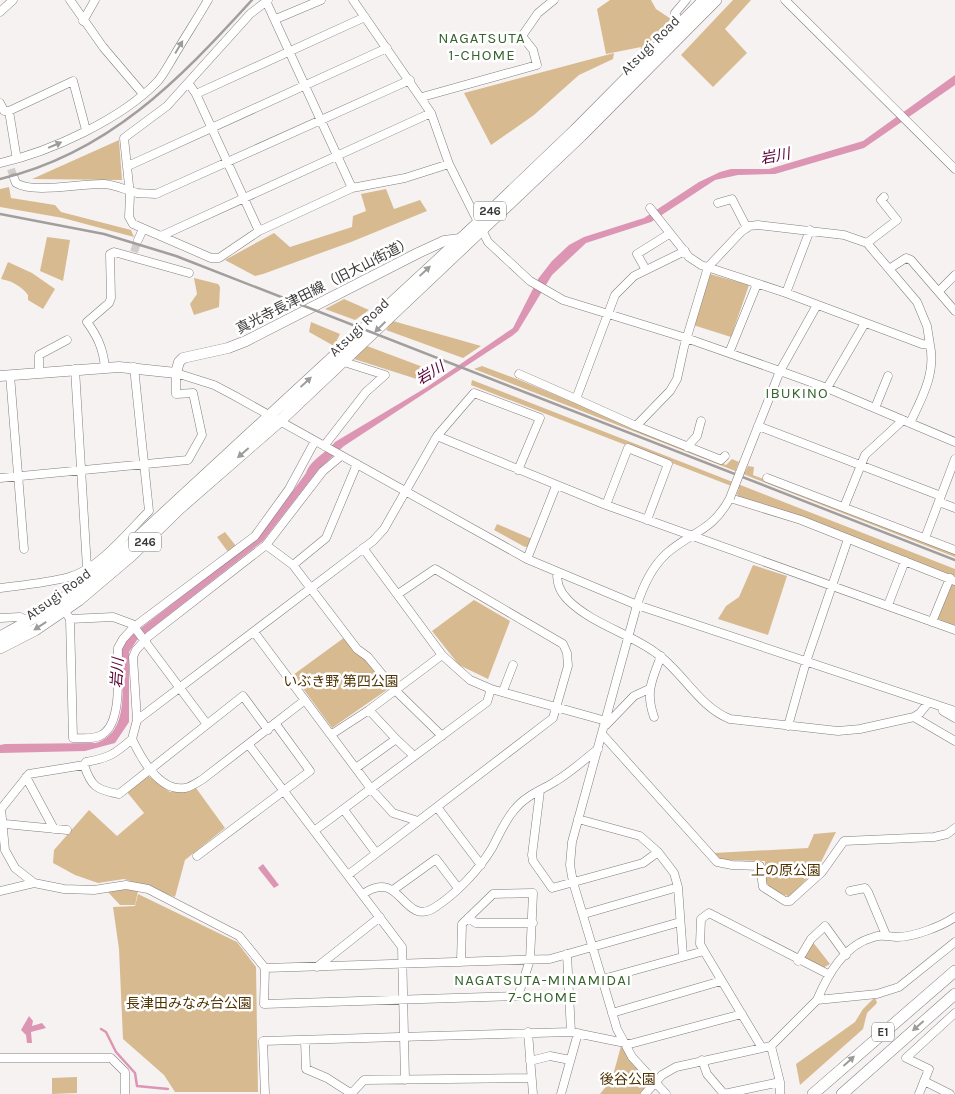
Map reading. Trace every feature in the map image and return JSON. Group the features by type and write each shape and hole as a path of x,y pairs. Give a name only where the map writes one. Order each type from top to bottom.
{"highway":[{"name":"Atsugi Road","path":"0,637 30,621 73,592 101,570 275,418 344,362 704,0"},
{"name":"Atsugi Road","path":"0,648 67,615 275,418 460,238 480,227 581,136 716,0"},
{"name":"E1","path":"813,1094 955,971"},
{"name":"E1","path":"842,1094 955,994"}],"main road":[{"name":"真光寺長津田線（旧大山街道）","path":"176,373 179,362 184,358 228,348 246,341 418,253 444,241 460,238"},
{"path":"5,375 105,367 134,367 176,373"}],"street":[{"path":"0,12 13,0"},
{"path":"70,0 83,21 143,94"},
{"path":"83,21 95,0"},
{"path":"0,163 10,165 86,130 110,118 143,94 159,80 208,0"},
{"path":"352,188 267,0 250,14 189,84 149,122 124,138 130,189 129,217 133,224 211,258 219,258 259,231 352,188 406,178 449,164"},
{"path":"276,19 321,0"},
{"path":"353,0 432,113 449,164 488,242 531,282 547,293 606,315 686,338 827,388 955,442"},
{"path":"422,97 537,65 533,50 522,36 538,13 554,0"},
{"path":"680,25 675,13 686,0"},
{"path":"785,0 955,169"},
{"path":"196,94 365,17"},
{"path":"128,166 387,48"},
{"path":"14,178 18,185 38,187 102,184 130,189 137,193 156,194 410,80"},
{"path":"0,103 4,111 9,111 73,81 86,130"},
{"path":"189,84 196,94 259,231"},
{"path":"9,111 16,154"},
{"path":"161,236 432,113"},
{"path":"718,203 732,199 747,228"},
{"path":"867,243 897,220 881,200"},
{"path":"650,209 690,257 708,267 786,293 922,344 930,345"},
{"path":"636,426 670,391 677,379 686,338 708,267 747,228 758,225 810,230 844,235 867,243 922,311 932,363 930,375 907,422 872,447 860,465 844,507"},
{"path":"138,240 143,229"},
{"path":"786,293 810,230"},
{"path":"646,270 638,254 669,234"},
{"path":"576,399 606,315 615,296 624,284 646,270 685,251"},
{"path":"105,367 103,349 98,337 87,322 106,306 111,298 110,254 114,252 134,254 189,273"},
{"path":"889,269 906,258 911,260 955,311"},
{"path":"939,291 955,275"},
{"path":"729,353 758,284"},
{"path":"666,1094 632,1057 623,1042 612,1012 573,882 570,865 572,842 643,588 656,566 673,548 715,521 730,498 780,371 817,305"},
{"path":"827,388 865,323"},
{"path":"39,372 39,354 67,340"},
{"path":"325,446 366,392 385,375 344,362"},
{"path":"0,588 70,576 87,568 121,540 149,511 134,367"},
{"path":"75,369 87,568"},
{"path":"0,478 188,460 202,435 194,392 176,394 176,373 214,385 527,559 637,605 955,712"},
{"path":"519,374 687,447 721,460 725,456"},
{"path":"5,375 18,477 24,549"},
{"path":"875,408 888,376"},
{"path":"137,720 363,548 384,529 437,436 474,392 540,418 518,470"},
{"path":"687,447 697,436 701,421"},
{"path":"758,426 860,465 940,499 955,508"},
{"path":"437,436 606,505 955,630"},
{"path":"206,723 134,628 126,621 113,617 67,615 72,738 94,738 103,734 112,726 116,713 118,648 123,639 134,628 255,536 289,490 315,441"},
{"path":"606,505 628,448 668,464 647,520"},
{"path":"34,883 15,868 5,850 1,826 2,809 26,777 53,768 84,765 86,762 106,759 121,750 132,740 137,720 133,657 143,640 266,545 323,470 340,455"},
{"path":"925,538 955,459"},
{"path":"293,565 326,538 357,464"},
{"path":"767,478 955,550"},
{"path":"527,559 556,486"},
{"path":"730,498 754,504 848,538 952,580 932,622"},
{"path":"788,726 806,662 848,538"},
{"path":"266,545 293,565 357,649 368,657 396,690 442,736"},
{"path":"363,548 442,654 470,680 491,689 557,706 604,727 717,862 732,865 760,866 762,887 785,900 790,901 822,872 844,841 934,837 947,834 955,828"},
{"path":"888,605 906,561"},
{"path":"348,875 553,718 568,666 567,654 563,644 436,569 398,594"},
{"path":"557,572 560,591 568,600 594,619 661,656 715,712 730,719 838,731 860,729 914,717 928,703"},
{"path":"0,618 20,617 30,621"},
{"path":"254,632 372,790 393,813 418,821"},
{"path":"332,734 369,710 442,654"},
{"path":"654,717 649,703 649,689 661,656"},
{"path":"503,692 513,664"},
{"path":"314,830 372,790 487,702 491,689"},
{"path":"604,727 634,696 649,689"},
{"path":"84,765 92,784 107,792 119,794 206,723 243,696 268,730"},
{"path":"132,740 155,776 169,786 185,788 203,779 305,700"},
{"path":"928,703 955,718"},
{"path":"369,710 414,756"},
{"path":"914,717 955,741"},
{"path":"196,856 310,771 275,723"},
{"path":"356,768 396,739"},
{"path":"249,745 402,947 405,1080"},
{"path":"363,894 372,887 382,886 393,890 407,905 418,911 433,909 481,865 514,809 522,801 571,771 598,749"},
{"path":"26,777 54,829"},
{"path":"540,791 533,861 552,888 643,863 658,852"},
{"path":"437,807 481,865"},
{"path":"344,810 376,853"},
{"path":"578,819 640,836 658,852 674,873 678,887 683,956"},
{"path":"1,826 5,824 68,830"},
{"path":"393,890 436,859 458,888"},
{"path":"0,891 34,883 64,889 94,890 126,885 148,890 239,936 265,968 264,1004 403,999 518,999 530,960 533,894 493,894 462,924 461,962"},
{"path":"584,914 678,887"},
{"path":"850,890 864,888 868,892 886,935"},
{"path":"762,1048 700,944 701,919 709,913 798,961 828,974"},
{"path":"317,967 380,917"},
{"path":"645,1094 654,1082 676,1067 771,1046 817,1000 828,974 846,955 863,942 875,936 909,935 942,926 955,917"},
{"path":"468,918 476,923 533,922"},
{"path":"265,968 550,959 680,922"},
{"path":"798,961 811,939 825,926 846,955"},
{"path":"817,1000 877,994 899,987 955,942"},
{"path":"603,978 704,951"},
{"path":"561,1094 570,1060 574,1032 567,954"},
{"path":"612,1012 721,981"},
{"path":"919,1094 929,1070 906,1058 955,1013"},
{"path":"265,1094 263,1041 404,1037 518,1030 528,1032 574,1032 630,1044 742,1014"},
{"path":"528,1032 533,1094"},
{"path":"305,1040 306,1068 327,1078 351,1094 364,1080 531,1078"},
{"path":"771,1046 780,1082 780,1094"},
{"path":"530,1061 550,1056 570,1060"},
{"path":"0,1058 111,1058 125,1072 125,1094"},
{"path":"702,1060 706,1074 724,1094 780,1082"},
{"path":"924,1081 950,1094"}],"green space":[{"path":"610,0 651,0 656,9 671,19 647,45 639,59 641,47 606,54 597,9"},
{"path":"733,0 751,0 725,29 747,53 713,87 681,55"},
{"path":"614,53 613,59 579,75 534,115 491,145 464,93"},
{"path":"119,140 122,180 32,179"},
{"path":"9,187 11,198 55,205 61,212 131,230 134,237 63,218 0,207 0,189"},
{"path":"386,189 394,209 420,200 427,211 351,242 255,276 225,260 274,233 290,247 352,227 353,216 366,211 361,194"},
{"path":"47,237 70,240 63,281 40,271"},
{"path":"8,262 32,273 55,289 43,309 28,300 28,295 19,287 1,279"},
{"path":"710,274 749,285 731,337 693,325 706,276"},
{"path":"194,278 218,284 220,287 219,307 194,315 190,304 197,294"},
{"path":"344,299 369,310 355,320 325,309"},
{"path":"393,321 481,346 463,358 386,330"},
{"path":"311,322 340,334 334,346 309,332"},
{"path":"367,346 439,373 426,382 354,359"},
{"path":"482,366 726,465 732,459 739,462 736,469 745,472 748,466 754,467 753,475 955,554 955,557 474,369"},
{"path":"472,380 955,569 955,577 738,497 739,489 471,385"},
{"path":"497,524 532,539 529,546 525,547 494,530"},
{"path":"225,532 236,546 228,552 217,537"},
{"path":"753,565 787,576 768,635 718,619 726,606 739,597"},
{"path":"951,583 955,583 955,627 938,621 937,617"},
{"path":"474,600 510,621 488,679 459,665 432,631"},
{"name":"いぶき野 第四公園","path":"345,637 368,659 391,687 332,728 293,675"},
{"path":"146,774 170,792 196,788 225,828 185,860 175,897 124,879 98,883 75,875 53,863 54,850 89,810 117,836 144,813 127,792"},
{"name":"上の原公園","path":"836,832 818,868 790,896 776,891 767,884 765,861 722,860 714,853 808,848 814,834"},
{"path":"124,889 138,891 135,905 120,905 107,891"},
{"name":"長津田みなみ台公園","path":"138,894 237,942 256,967 258,1092 175,1092 164,1075 123,1039 119,949 113,907 135,906"},
{"path":"812,941 830,964 823,968 803,959"},
{"path":"875,997 877,1003 867,1013 863,1029 800,1085 796,1064 855,1022 863,1009"},
{"name":"後谷公園","path":"621,1046 650,1082 640,1094 600,1094 612,1079"},
{"path":"77,1077 77,1093 52,1094 52,1078"}],"shaded area":[{"path":"955,75 955,85 864,148 775,174 738,175 715,180 651,222 586,243 552,275 518,331 344,446 319,469 263,541 137,640 129,652 129,722 115,743 85,751 0,753 0,745 5,744 96,743 107,737 115,728 120,717 123,690 121,651 124,641 259,537 311,464 335,442 427,387 513,328 538,279 552,261 569,245 584,237 644,218 699,182 720,172 731,169 769,169 863,141"},
{"path":"263,864 279,885 274,888 258,868"},
{"path":"29,1016 33,1021 32,1026 42,1023 46,1028 31,1032 32,1043 27,1043 26,1035 21,1030"}],"waterway":[{"path":"101,1029 106,1032 116,1052 135,1073 137,1086 168,1089"}],"tunnel":[{"path":"11,169 14,178"},
{"path":"134,252 138,240"}],"railway":[{"path":"0,179 39,167 75,151 108,132 140,110 197,58 252,0"},
{"path":"0,214 104,234 176,256 955,560"}],"district":[{"name":"NAGATSUTA 1-CHOME","path":"482,46"},
{"name":"IBUKINO","path":"797,393"},
{"name":"NAGATSUTA-MINAMIDAI 7-CHOME","path":"543,988"}],"water label":[{"name":"岩川","path":"775,156"},
{"name":"岩川","path":"430,373"},
{"name":"岩川","path":"117,673"}]}
